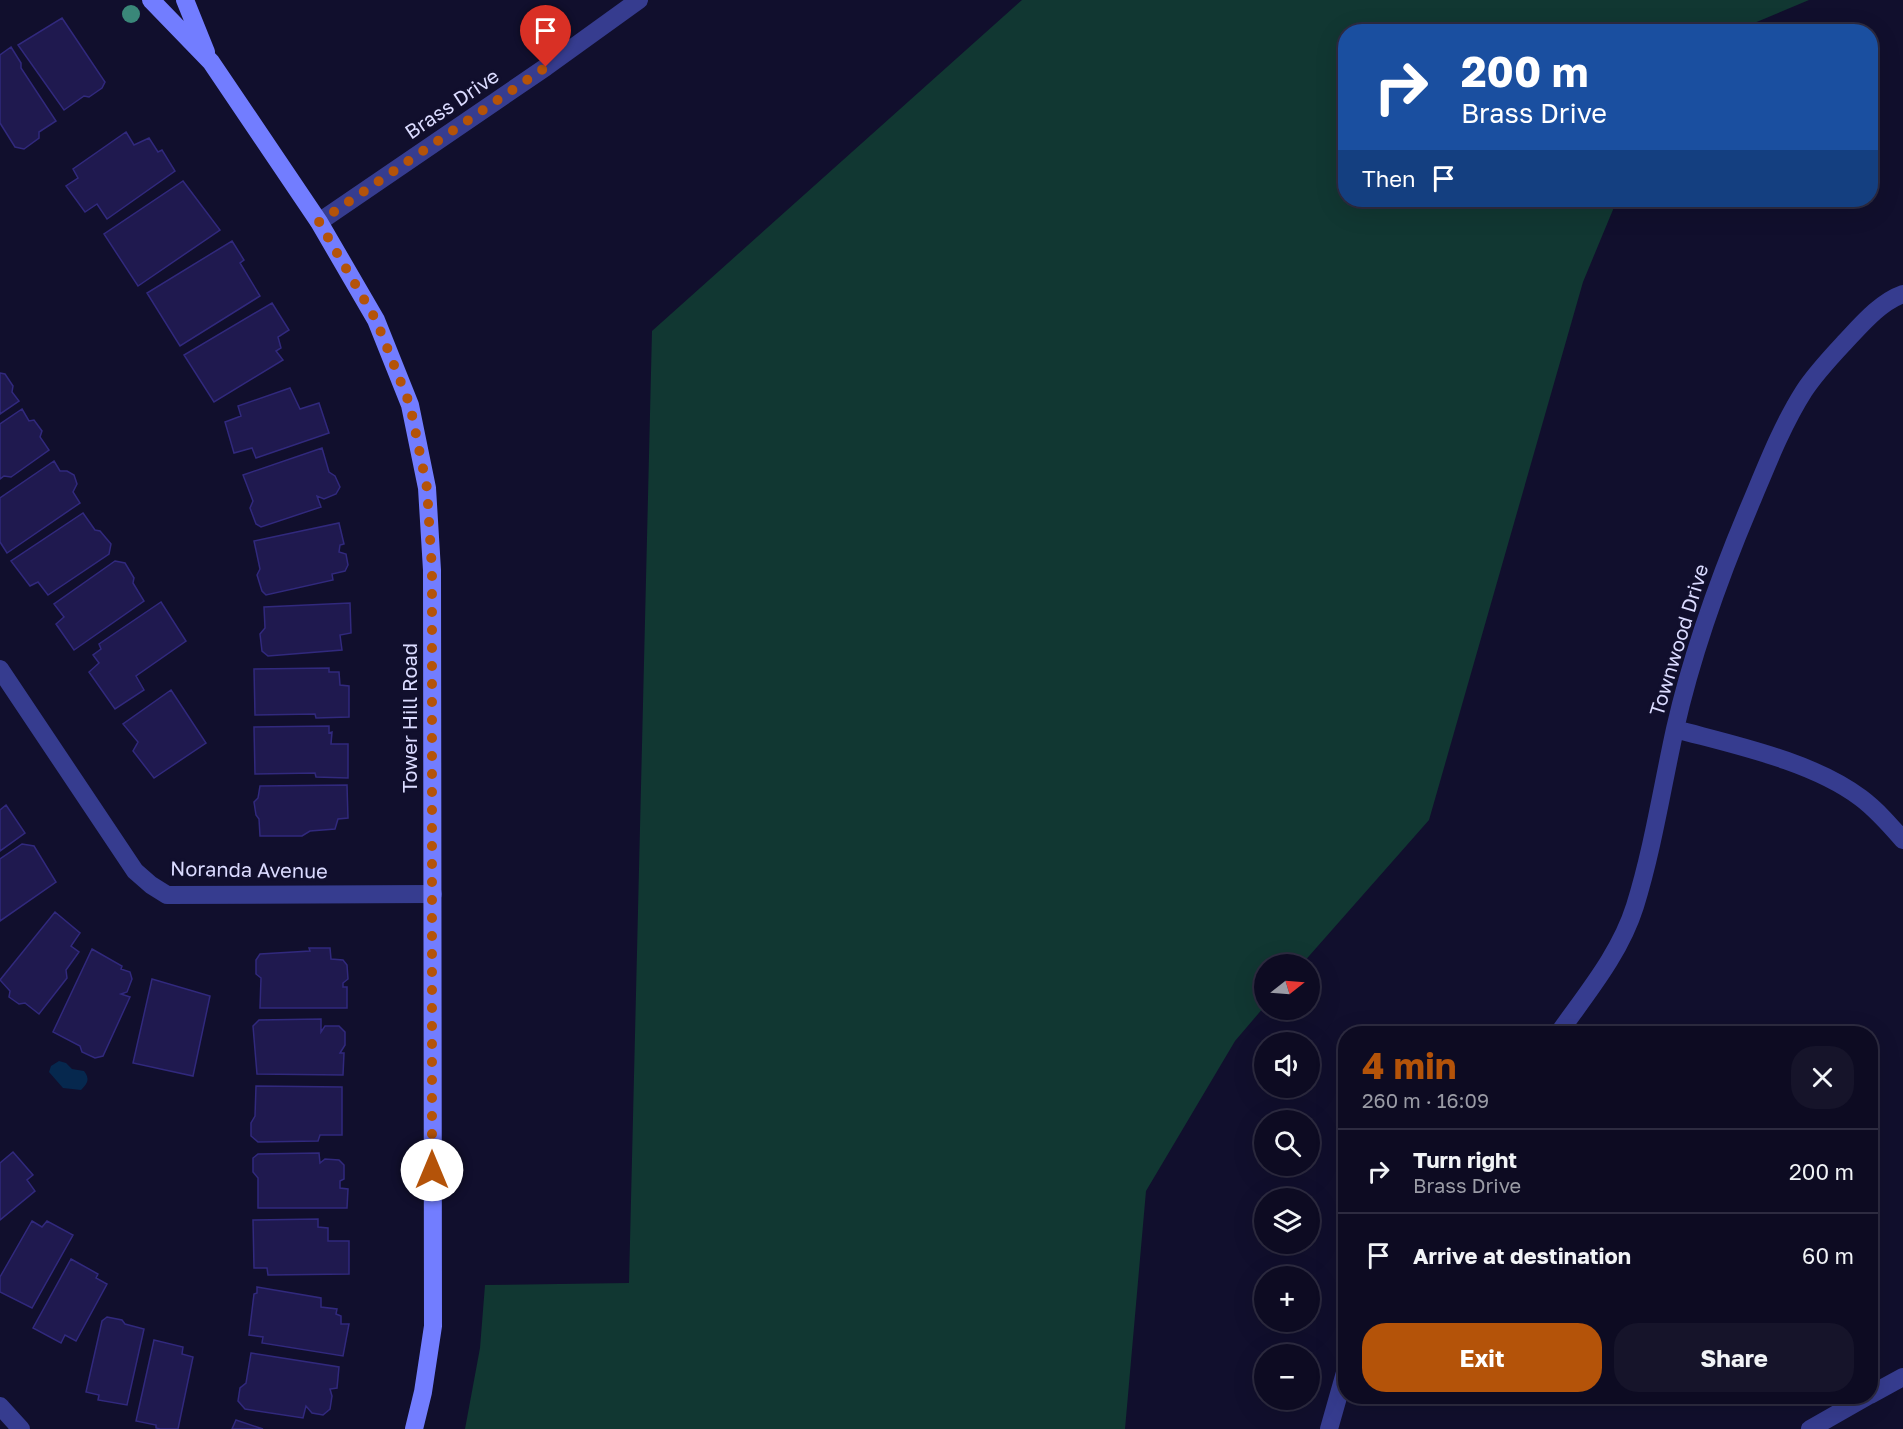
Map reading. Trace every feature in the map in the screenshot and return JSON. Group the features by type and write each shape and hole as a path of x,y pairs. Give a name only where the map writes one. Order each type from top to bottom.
{"street":[{"name":"Tower Hill Road","path":"151,0 211,62 319,222 376,320 410,405 427,488 432,570 433,1326 423,1392 414,1429"},
{"name":"Tower Hill Road","path":"185,0 211,62"},
{"name":"Brass Drive","path":"319,222 546,67 639,0"},
{"name":"Townwood Drive","path":"1564,1026 1603,970 1623,936 1631,917 1652,838 1675,729 1708,609 1728,556 1784,428 1804,391 1832,356 1874,313 1903,294"},
{"name":"Noranda Avenue","path":"0,669 135,871 167,895 433,894"},
{"path":"1675,729 1776,758 1828,777 1861,798 1903,840"},
{"path":"1878,1391 1903,1377"},
{"path":"1329,1429 1338,1397"},
{"path":"1810,1429 1855,1404"},
{"path":"0,1406 21,1429"}],"green space":[{"path":"1022,0 1809,0 1752,24 1338,24 1338,207 1614,207 1583,282 1429,820 1311,954 1254,954 1254,1019 1235,1041 1146,1191 1125,1429 465,1429 480,1348 485,1285 629,1283 652,331"}],"water":[{"path":"59,1061 66,1063 72,1069 84,1071 87,1081 81,1090 63,1088 49,1072 51,1066"}],"building":[{"path":"62,18 105,82 102,88 89,97 84,96 64,110 18,45"},
{"path":"11,47 21,63 21,68 56,121 39,132 39,138 24,149 15,147 0,123 0,55"},
{"path":"126,132 134,145 149,138 158,152 162,150 175,171 107,219 97,204 85,212 66,186 78,178 73,169"},
{"path":"183,181 220,230 138,286 104,234"},
{"path":"232,241 244,260 240,263 260,296 180,346 147,293"},
{"path":"272,303 289,330 278,337 281,348 276,351 283,360 214,402 184,355"},
{"path":"0,373 5,374 13,386 12,392 19,401 0,414"},
{"path":"290,388 300,409 319,403 329,433 256,458 252,448 234,453 225,422 241,416 238,406"},
{"path":"22,409 29,421 34,420 42,431 40,437 49,450 11,477 4,476 0,479 0,424"},
{"path":"322,448 329,472 335,476 340,487 336,494 324,499 317,496 321,507 261,527 256,524 250,508 253,501 243,475"},
{"path":"54,461 60,471 67,471 74,475 77,484 73,492 80,503 7,553 0,542 0,498"},
{"path":"83,513 95,530 100,531 111,544 109,554 48,595 38,582 30,586 11,561"},
{"path":"339,523 344,544 340,545 339,552 346,554 348,565 345,571 332,574 333,580 266,595 262,591 257,575 260,569 254,541"},
{"path":"115,561 125,563 144,601 74,650 56,624 64,617 54,604"},
{"path":"161,602 186,641 136,676 144,690 115,709 89,672 99,663 93,655 101,649 99,644"},
{"path":"350,603 351,633 340,635 342,650 268,656 262,651 260,634 265,628 264,607"},
{"path":"329,668 329,672 339,672 340,685 349,686 349,717 316,718 315,714 255,715 254,669"},
{"path":"171,690 206,743 154,778 133,751 138,742 123,724"},
{"path":"329,726 329,733 332,732 331,744 348,744 348,778 316,777 315,773 255,774 254,727"},
{"path":"347,785 348,818 338,819 335,829 310,831 302,836 260,836 259,819 254,802 258,798 260,786"},
{"path":"6,805 25,833 0,851 0,810"},
{"path":"22,844 34,846 56,882 0,921 0,859"},
{"path":"55,912 80,933 71,946 79,952 66,970 67,978 39,1014 25,1003 19,1004 9,997 10,991 0,980"},
{"path":"309,948 330,948 331,959 343,960 347,965 348,979 343,983 343,987 347,987 347,1008 260,1008 261,978 256,974 256,960 260,954 310,951"},
{"path":"92,949 122,966 121,969 130,972 132,979 127,992 121,994 130,997 103,1056 95,1058 82,1052 80,1046 53,1032"},
{"path":"152,979 210,996 193,1076 133,1063"},
{"path":"321,1019 321,1032 325,1026 339,1026 345,1032 345,1045 340,1053 344,1053 343,1075 257,1074 253,1026 259,1020"},
{"path":"256,1086 342,1087 342,1135 320,1135 318,1141 258,1142 251,1136 251,1123 255,1116"},
{"path":"13,1152 33,1175 27,1180 35,1191 0,1220 0,1163"},
{"path":"319,1153 320,1163 325,1159 339,1160 344,1165 344,1179 340,1181 340,1188 348,1189 347,1208 258,1208 258,1178 253,1172 253,1158 258,1154"},
{"path":"318,1219 318,1227 328,1228 328,1241 349,1241 349,1274 268,1275 267,1268 254,1268 253,1220"},
{"path":"32,1221 42,1227 47,1221 73,1235 32,1308 0,1292 0,1277"},
{"path":"71,1259 98,1274 96,1278 107,1284 76,1341 65,1335 61,1343 33,1328"},
{"path":"257,1287 321,1298 321,1307 337,1309 336,1314 341,1316 341,1324 349,1324 343,1356 262,1343 263,1337 249,1335 254,1294 257,1293"},
{"path":"107,1317 144,1329 127,1405 98,1400 99,1395 86,1392 102,1321"},
{"path":"154,1340 183,1347 182,1354 193,1357 178,1429 160,1429 156,1428 156,1425 136,1421"},
{"path":"251,1353 339,1367 337,1388 330,1389 332,1396 330,1409 323,1415 312,1413 306,1406 303,1418 245,1409 238,1401 240,1388 246,1383"},
{"path":"236,1420 263,1429 232,1429"}],"route":[{"path":"432,1170 432,570 427,488 410,405 376,320 319,222 546,67"}]}
